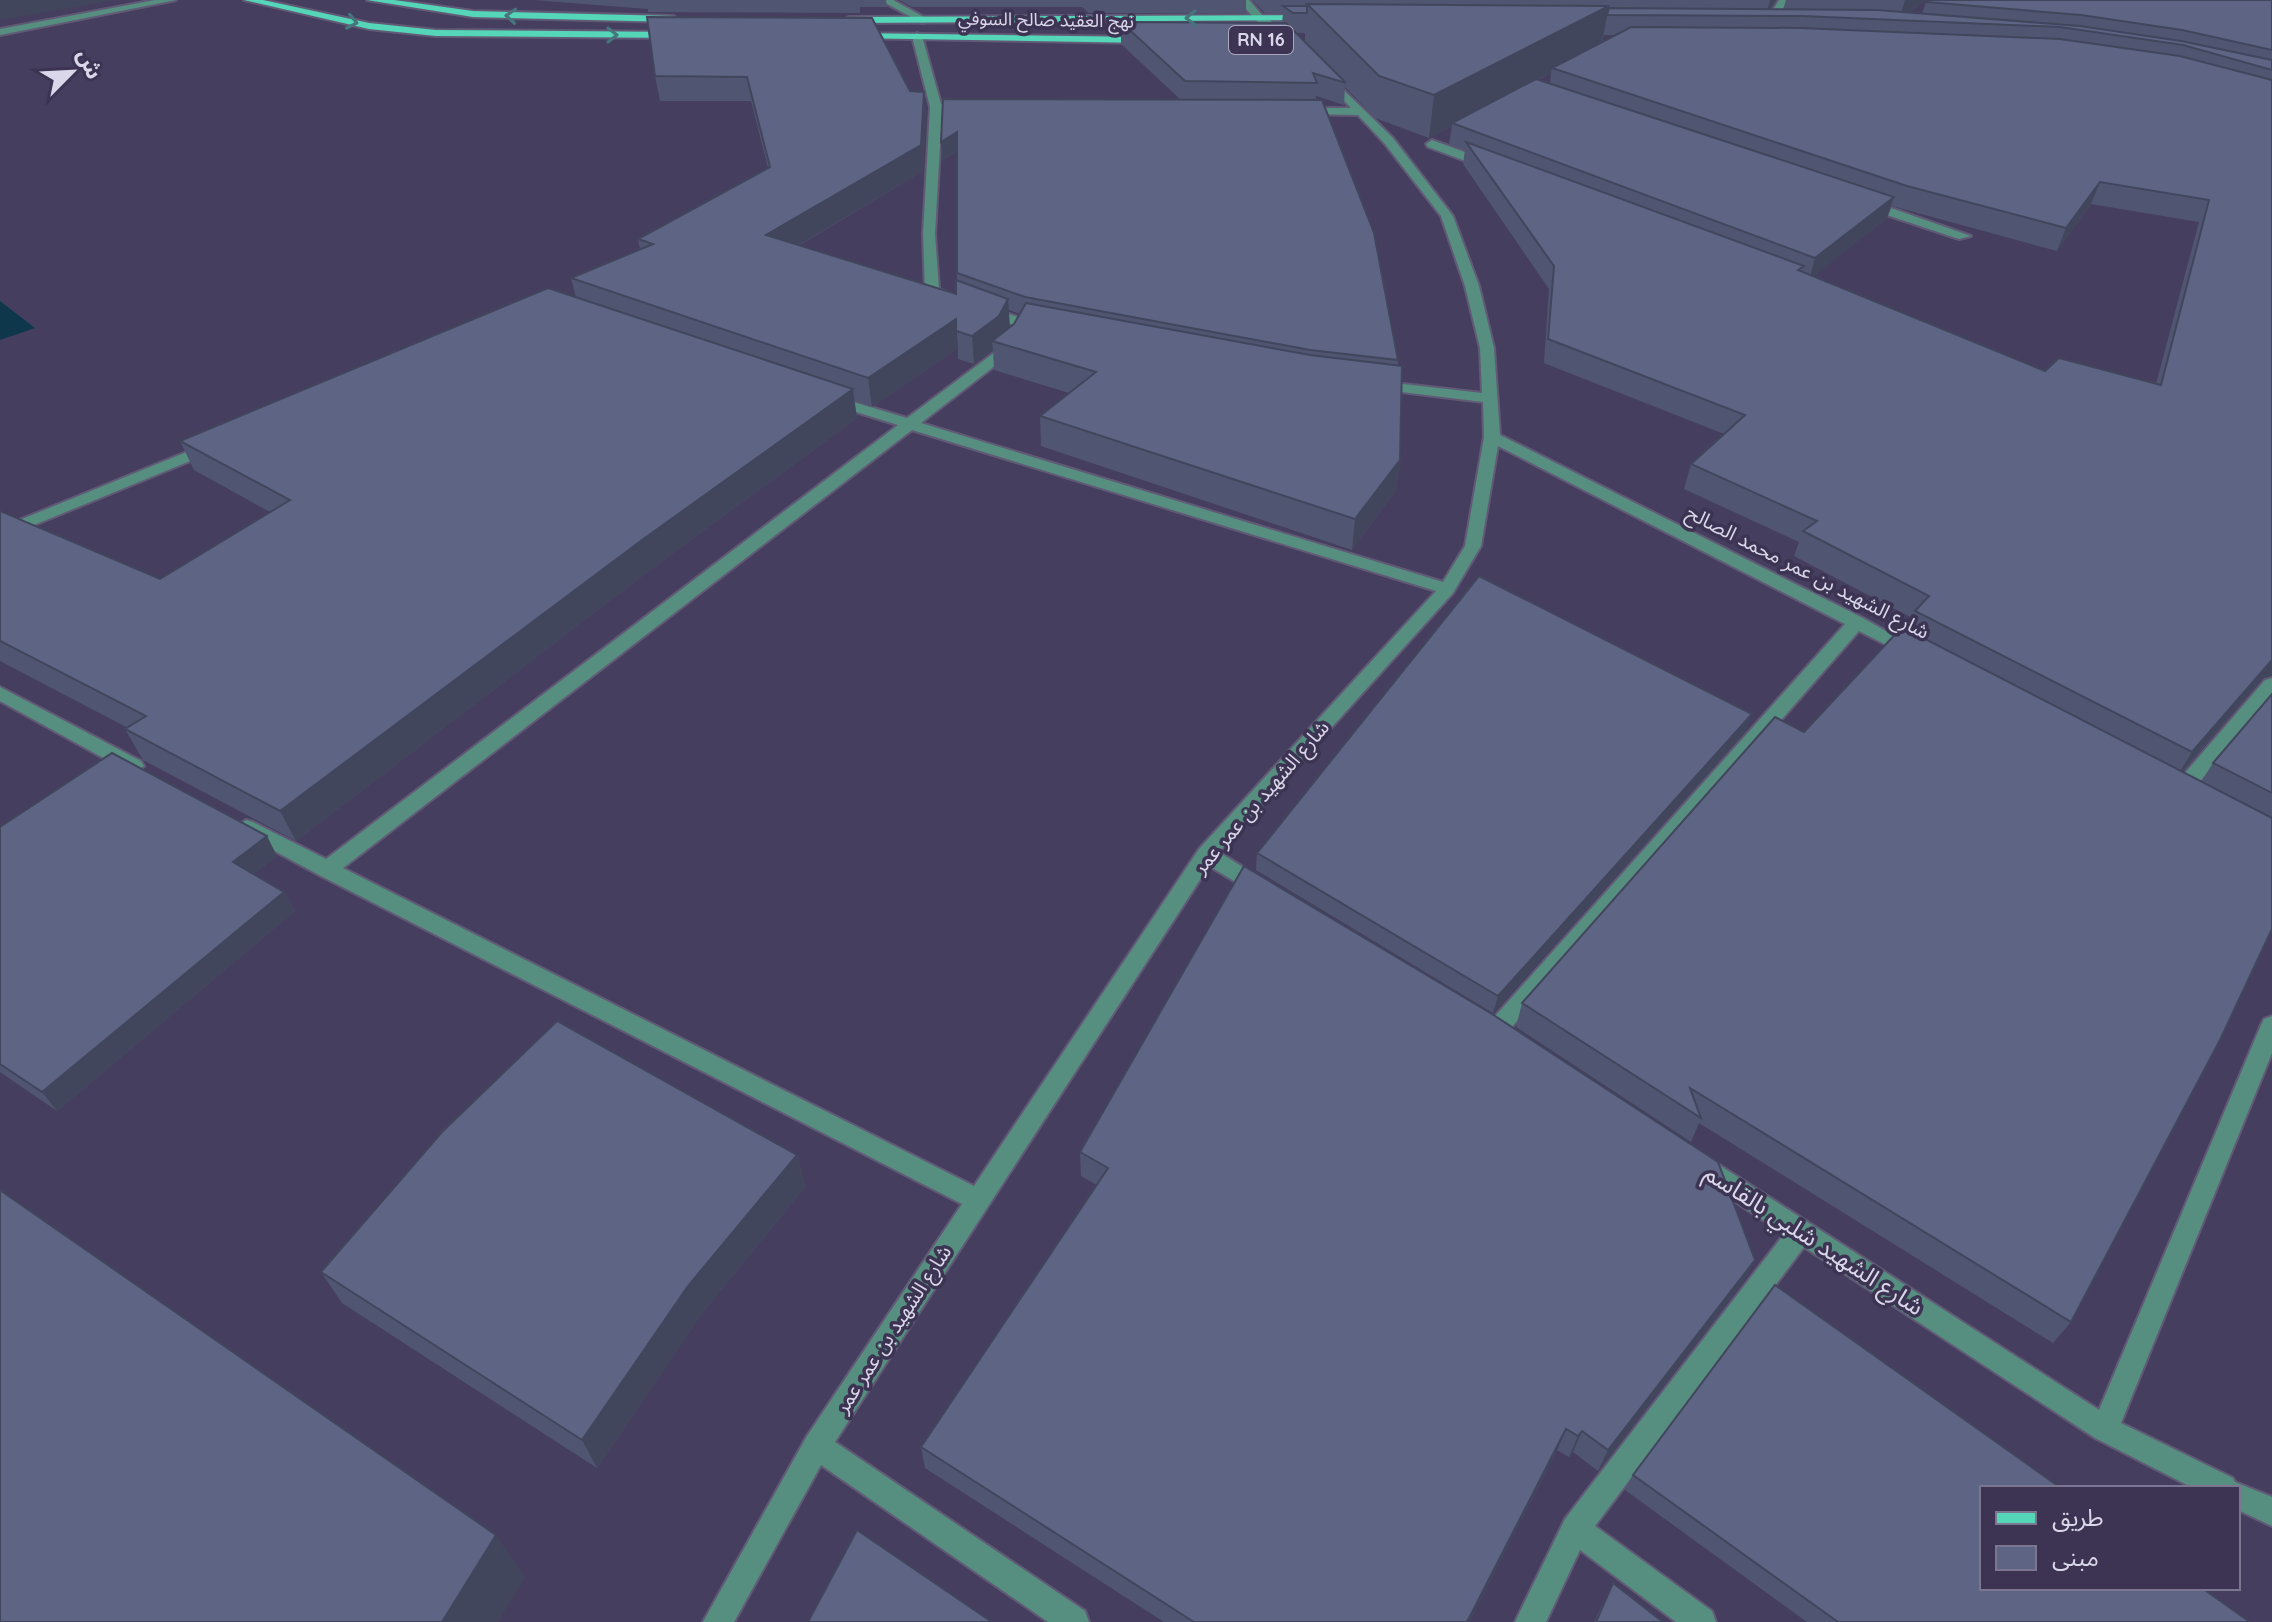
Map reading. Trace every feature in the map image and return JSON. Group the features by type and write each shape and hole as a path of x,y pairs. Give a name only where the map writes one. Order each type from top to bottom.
{"main road":[{"path":"249,0 369,26 436,33 698,35"},
{"path":"372,0 528,18 680,19"},
{"name":"نهج العقيد صالح السوفي","path":"834,20 1322,18"},
{"path":"1753,21 1783,21"},
{"name":"نهج العقيد صالح السوفي","path":"839,35 1152,40"}],"street":[{"path":"0,32 171,0"},
{"path":"885,0 926,21"},
{"name":"شارع الشهيد بن عمر عمر","path":"718,1622 817,1446 1206,854 1447,589 1473,546 1492,437 1487,348 1472,286 1447,216 1418,152 1361,112 1296,46 1258,17 1244,0"},
{"path":"1769,21 1784,0"},
{"path":"326,870 1009,348 1030,325 932,291 929,234 936,107 917,36"},
{"path":"936,107 964,108"},
{"path":"1284,111 1361,112"},
{"path":"1418,152 1446,136"},
{"path":"1418,152 1501,170"},
{"path":"1844,196 1964,236"},
{"path":"1353,382 1489,398"},
{"path":"815,394 905,426 1447,589"},
{"name":"شارع الشهيد بن عمر محمد الصالح","path":"1492,437 1928,659"},
{"path":"0,534 221,443"},
{"path":"1496,1030 1857,622"},
{"path":"2180,792 2272,684"},
{"path":"0,693 149,774"},
{"path":"231,819 978,1200"},
{"path":"1206,854 1285,902"},
{"path":"1470,1014 1523,1047"},
{"path":"2105,1429 2272,1025"},
{"name":"شارع الشهيد شلبي بالقاسم","path":"1681,1153 2105,1429 2219,1486"},
{"path":"1530,1622 1575,1529 1800,1232"},
{"path":"817,1446 1074,1622"},
{"path":"2240,1496 2272,1512"},
{"path":"1575,1529 1701,1622"}],"water":[{"path":"0,301 35,328 0,340"}],"building":[{"path":"2272,0 2272,50 2182,30 2081,15 1926,2"},
{"path":"1307,4 1609,6 1434,95 1379,76"},
{"path":"1283,6 1307,6 1307,13 1293,13"},
{"path":"1609,8 1877,10 2080,26 2181,41 2272,60 2272,70 2183,45 2060,27 1802,16 1607,15"},
{"path":"647,17 872,18 910,91 924,92 921,145 766,235 956,294 956,280 1008,299 999,316 972,336 956,331 956,319 868,378 571,278 653,244 638,239 770,167 747,77 655,76"},
{"path":"1121,22 1286,23 1346,83 1313,73 1317,83 1185,81"},
{"path":"1631,27 1801,28 2060,39 2180,56 2272,80 2272,660 2192,752 1915,611 1929,596 1803,531 1817,521 1691,464 1745,415 1548,339 1554,266 1466,142 1804,266 1798,270 2045,371 2059,358 2161,385 2209,200 2100,182 2066,228 1907,186 1552,68"},
{"path":"1536,79 1894,197 1815,258 1452,123"},
{"path":"943,99 1322,100 1374,233 1398,360 1310,350 1025,297 957,273 957,132 941,142"},
{"path":"548,288 853,389 642,540 280,811 125,729 146,716 0,641 0,511 160,579 290,500 180,441"},
{"path":"1026,303 1310,355 1402,366 1400,460 1355,519 1040,416 1096,372 992,341 1014,324"},
{"path":"1479,576 1752,714 1498,996 1257,853"},
{"path":"1902,627 2272,818 2272,929 2220,1040 2071,1322 1690,1088 1701,1118 1522,1003 1775,717 1804,732"},
{"path":"2272,694 2272,793 2213,763"},
{"path":"112,753 267,836 233,862 284,892 42,1092 0,1064 0,827"},
{"path":"1244,866 1492,1014 1718,1162 1755,1260 1608,1450 1582,1431 1578,1436 1566,1429 1467,1622 1194,1622 921,1447 1108,1168 1080,1152"},
{"path":"557,1021 797,1155 688,1286 582,1440 321,1272 442,1132"},
{"path":"0,1190 496,1535 442,1622 0,1622"},
{"path":"1775,1285 2058,1486 1980,1486 1980,1590 2205,1590 2250,1622 1838,1622 1633,1475"},
{"path":"857,1530 992,1622 808,1622"},
{"path":"1613,1583 1663,1622 1596,1622"}]}
